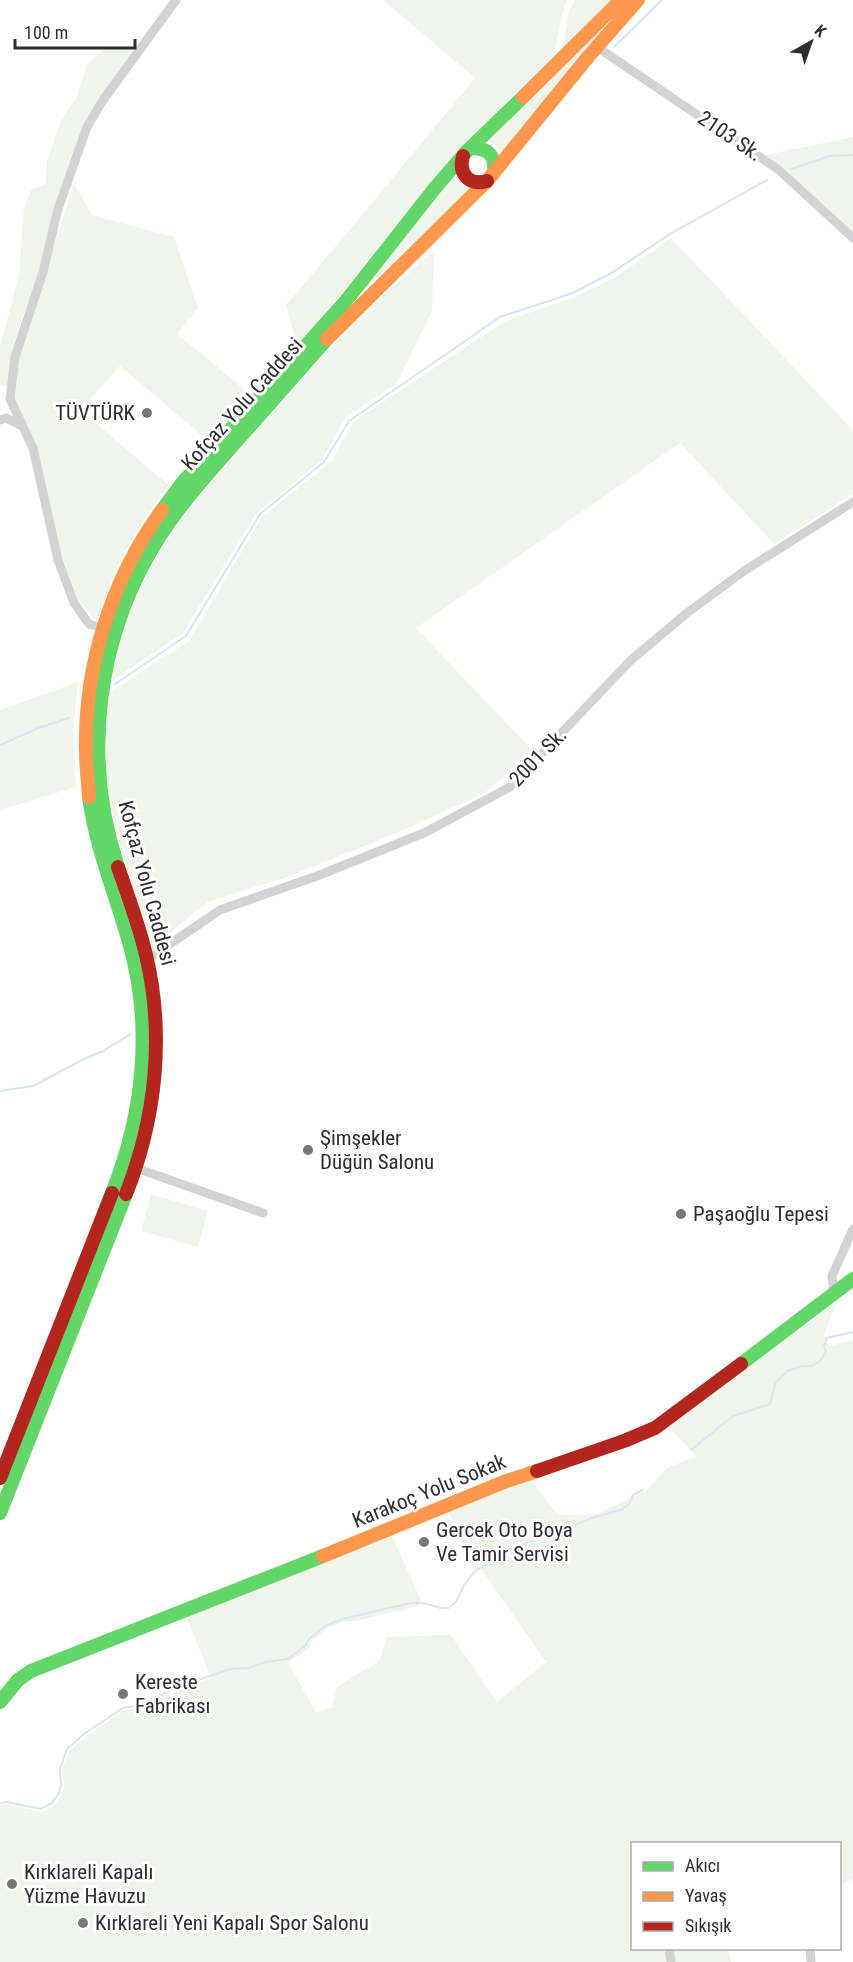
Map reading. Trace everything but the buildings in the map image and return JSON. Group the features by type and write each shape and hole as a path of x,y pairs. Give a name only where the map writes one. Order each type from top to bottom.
{"main road":[{"name":"Kofçaz Yolu Caddesi","path":"0,1478 122,1168 130,1144 139,1101 143,1030 137,975 131,945 99,849 86,763 88,694 127,568 169,500 345,302 467,152 621,0"},
{"name":"Kofçaz Yolu Caddesi","path":"0,1513 136,1168 148,1123 156,1061 156,1022 148,959 135,912 113,851 102,802 98,748 100,702 109,630 162,532 194,489 341,324 491,176 638,0"},
{"path":"484,148 489,152 495,161 491,176 476,183 466,178 460,168 467,152 484,148"},
{"name":"Karakoç Yolu Sokak","path":"0,1702 18,1680 31,1671 504,1482 624,1441 655,1428 853,1278"}],"street":[{"path":"109,630 89,624 74,603 58,560 33,448 10,399 15,357 43,272 58,209 87,127 103,100 176,0"},
{"name":"2103 Sk.","path":"597,47 779,170 853,238"},
{"path":"0,420 6,418 22,426"},
{"name":"2001 Sk.","path":"148,959 220,910 317,876 424,833 510,788 631,660 687,613 744,571 853,502"},
{"path":"136,1168 263,1213"},
{"path":"834,1294 832,1276 853,1229"}],"shaded area":[{"path":"383,0 567,0 553,57 472,135 297,345 286,305 475,78"},
{"path":"575,0 612,0 562,51 569,10"},
{"path":"609,22 504,153 487,139"},
{"path":"105,48 135,49 99,98 40,272 21,320 12,356 9,388 0,384 0,346 19,276 24,208 31,190 46,183 47,161 61,121 77,96 87,65"},
{"path":"853,137 853,232 782,166 766,155"},
{"path":"454,175 471,189 354,299"},
{"path":"74,183 92,215 174,237 198,308 177,334 250,394 207,440 120,366 81,410 168,485 138,529 118,564 98,619 91,616 78,599 61,555 13,399 17,358"},
{"path":"671,238 853,430 853,494 774,544 680,443 416,628 533,751 485,793 399,832 290,876 208,902 152,947 121,849 110,799 106,774 105,741 109,693 189,641 262,517 332,461 353,422 505,321 572,298 616,277"},
{"path":"434,251 432,311 397,383 346,417 322,460 255,515 183,633 110,682 124,626 138,593 159,552 184,515 357,318"},
{"path":"78,682 73,730 76,787 0,810 0,710"},
{"path":"151,1194 208,1211 198,1247 141,1231"},
{"path":"836,1303 824,1335 829,1346 853,1340 853,1879 841,1885 841,1842 631,1842 631,1950 729,1950 731,1962 0,1962 0,1805 6,1804 41,1812 55,1805 64,1786 62,1770 69,1751 86,1736 124,1710 141,1708 157,1699 211,1678 186,1616 391,1534 421,1600 418,1606 329,1627 313,1640 309,1648 288,1663 316,1712 332,1707 337,1687 379,1661 387,1637 451,1635 497,1702 546,1662 481,1569 474,1569 448,1510 531,1481 558,1515 597,1514 646,1491 667,1468 696,1456 668,1426"}],"waterway":[{"path":"614,47 662,0"},
{"path":"791,169 830,156 853,155"},
{"path":"115,684 186,636 260,514 324,462 349,421 500,317 573,293 613,272 670,234 767,180"},
{"path":"0,745 69,718"},
{"path":"0,1091 33,1086 103,1051 131,1034"},
{"path":"691,1450 733,1416 770,1404 776,1382 788,1371 802,1366 812,1366 820,1361 826,1352 824,1345 827,1338 853,1332"},
{"path":"0,1803 7,1802 41,1809 52,1803 59,1793 60,1769 67,1749 84,1734 123,1708 140,1705 176,1688 230,1669 248,1668 266,1662 288,1659 327,1625 346,1618 411,1603 448,1608 456,1602 464,1585 475,1571 529,1542 595,1517 621,1510 629,1504 633,1495 643,1490"}],"traffic: fast":[{"path":"162,510 183,482 345,302 467,151 523,97"},
{"path":"472,148 487,151 490,154 494,162 494,172"},
{"path":"118,867 107,825 100,782 98,739 109,655 122,613 139,574 160,536 179,509 327,339"},
{"path":"89,797 101,852 129,942 136,973 143,1037 142,1069 132,1132 112,1193"},
{"path":"0,1513 126,1194"},
{"path":"741,1364 853,1279"},
{"path":"0,1702 18,1680 31,1671 323,1556"}],"traffic: slow":[{"path":"523,97 621,0"},
{"path":"327,339 487,181 588,57 638,0"},
{"path":"89,797 86,757 87,719 96,655 115,594 144,536 162,510"},
{"path":"323,1556 504,1482 537,1471"}],"traffic: jam":[{"path":"463,156 462,168 466,177 475,182 487,181"},
{"path":"118,867 146,955 152,985 156,1046 151,1106 126,1194"},
{"path":"0,1478 112,1193"},
{"path":"537,1471 655,1428 741,1364"}],"place":[{"name":"TÜVTÜRK","path":"147,413"},
{"name":"Şimşekler Düğün Salonu","path":"308,1150"},
{"name":"Paşaoğlu Tepesi","path":"681,1214"},
{"name":"Gercek Oto Boya Ve Tamir Servisi","path":"424,1542"},
{"name":"Kereste Fabrikası","path":"123,1694"},
{"name":"Kırklareli Kapalı Yüzme Havuzu","path":"12,1884"},
{"name":"Kırklareli Yeni Kapalı Spor Salonu","path":"83,1923"}]}
